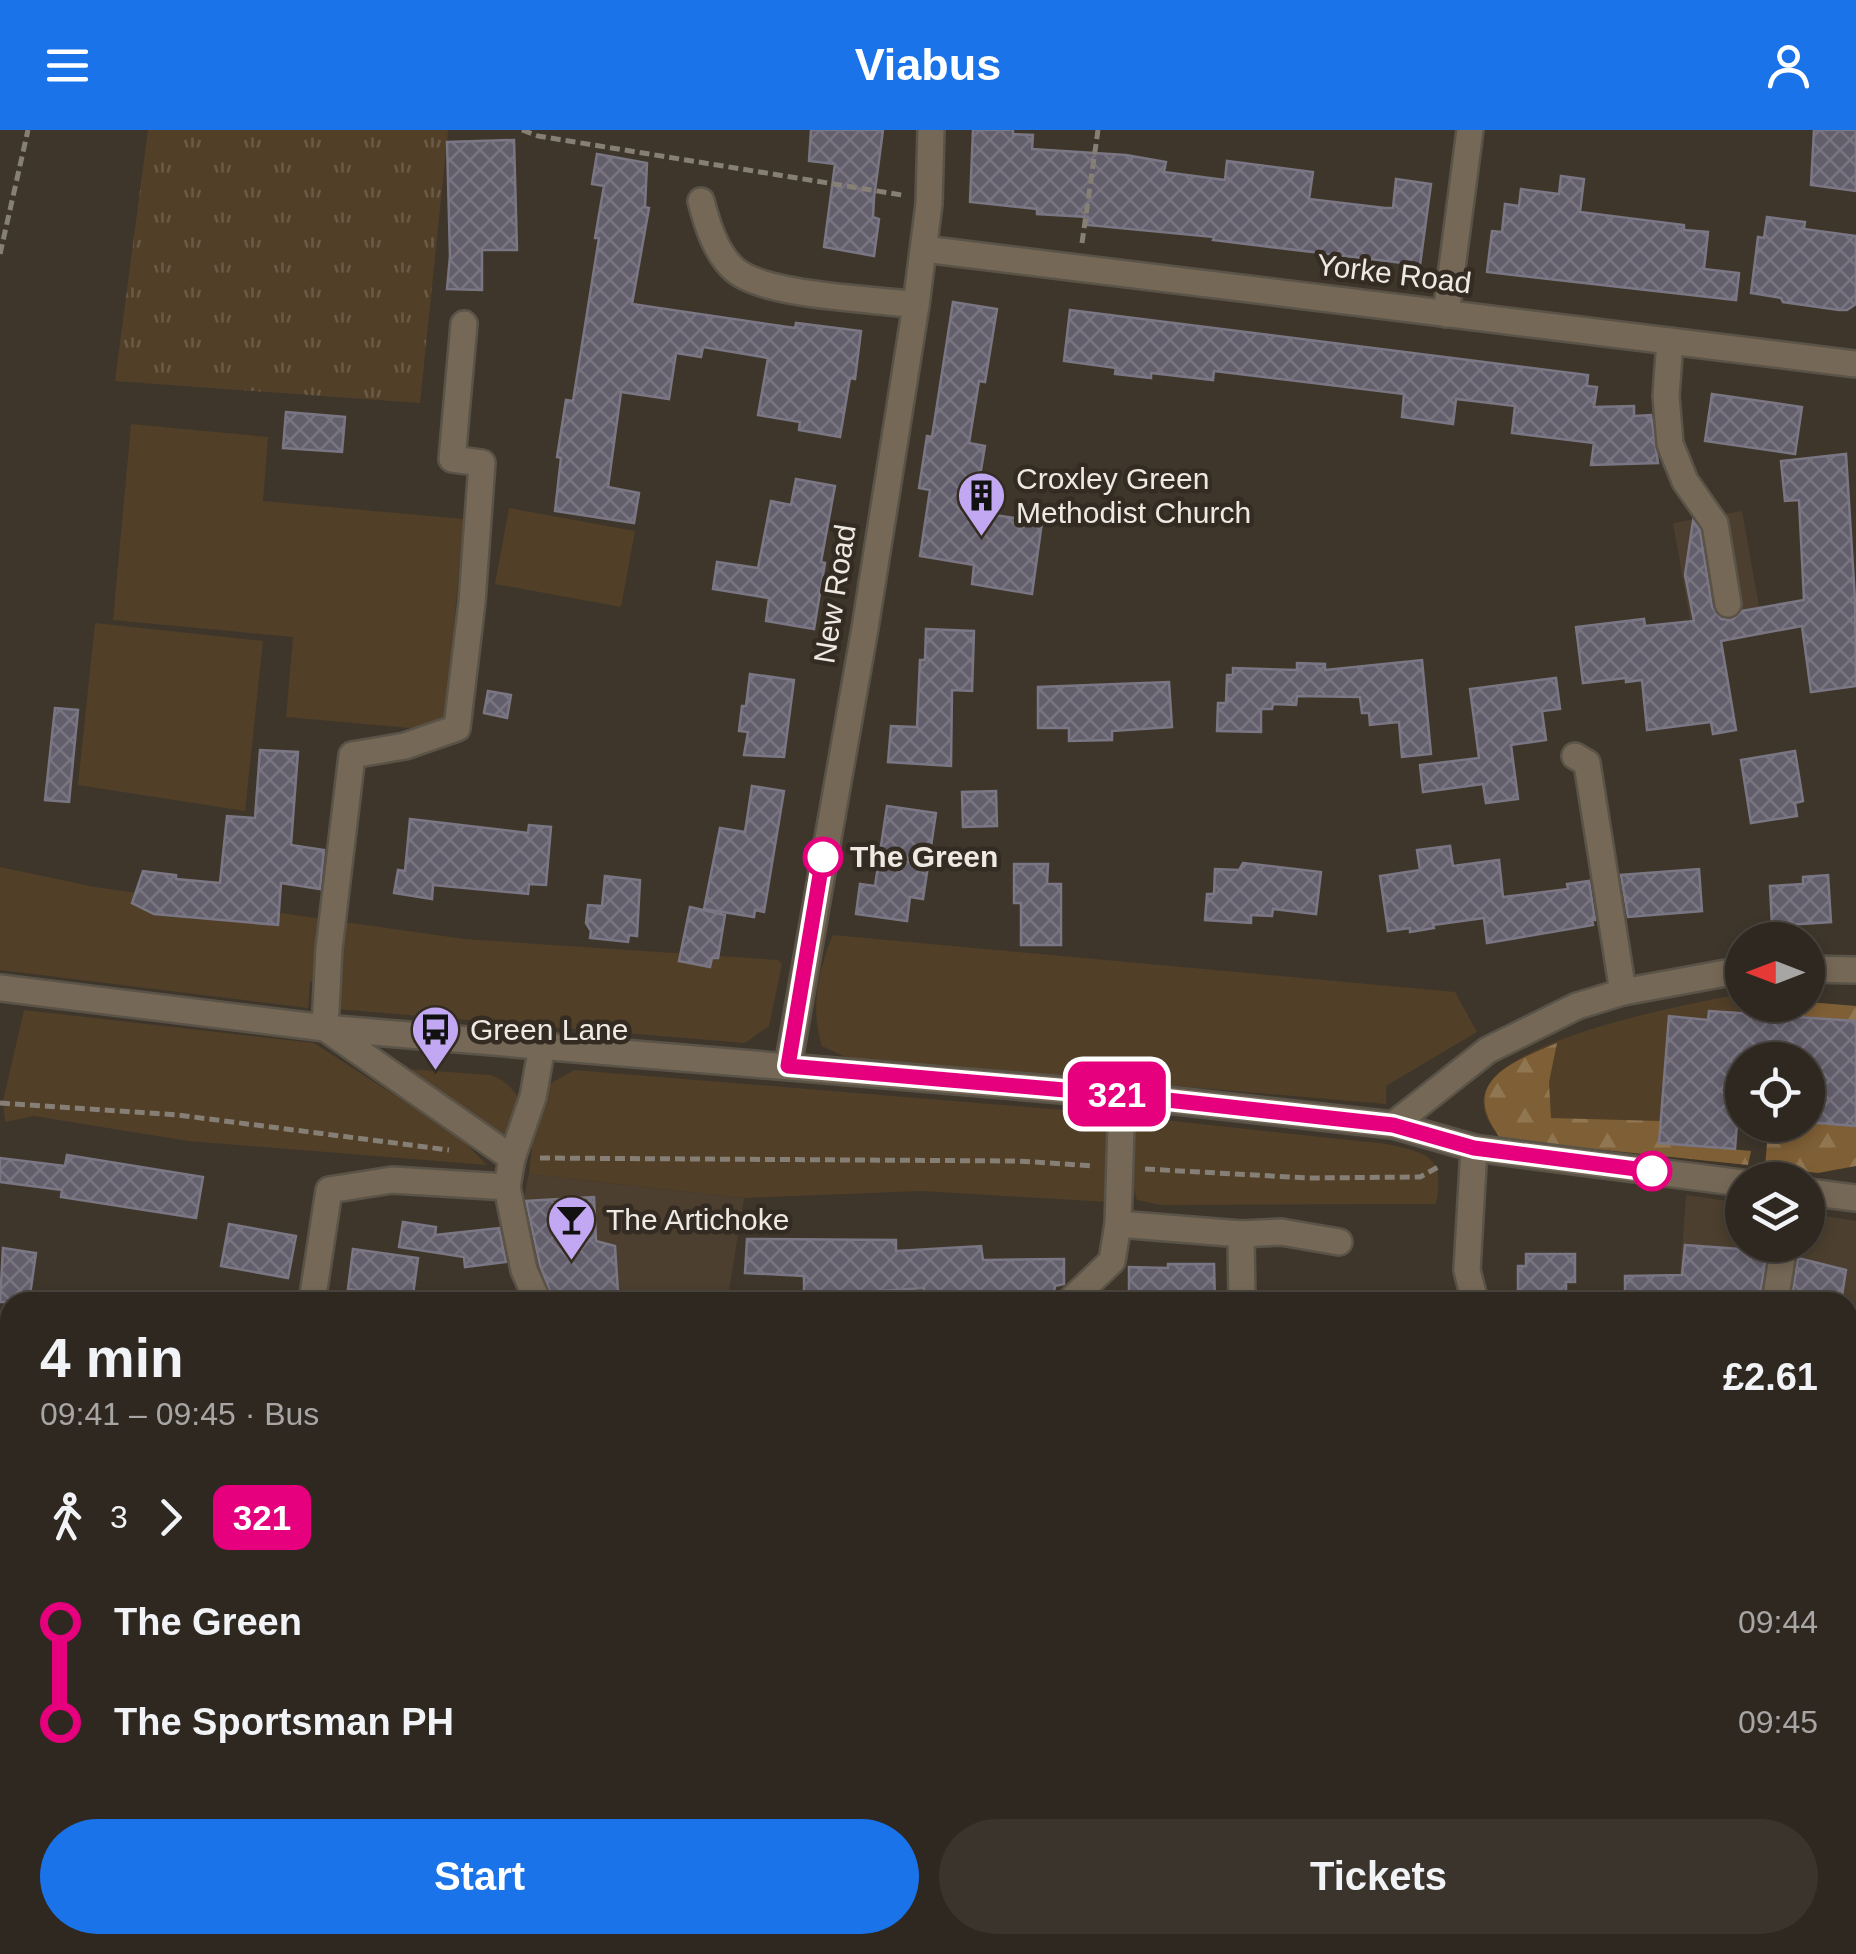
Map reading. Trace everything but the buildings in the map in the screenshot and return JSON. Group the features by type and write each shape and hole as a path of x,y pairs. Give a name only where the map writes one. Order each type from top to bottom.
{"street":[{"name":"New Road","path":"788,1066 916,305 929,204 931,130"},
{"path":"1446,314 1470,130"},
{"path":"701,202 708,230 733,269 762,285 916,305"},
{"name":"Yorke Road","path":"924,249 1856,364"},
{"path":"325,1028 328,964 352,756 405,746 457,728 472,602 482,463 452,460 464,324"},
{"path":"1670,341 1666,396 1670,444 1685,481 1715,524 1728,604"},
{"path":"1576,756 1587,763 1623,992"},
{"path":"1825,969 1856,970"},
{"path":"1393,1125 1488,1050 1577,1006 1623,992 1725,973"},
{"path":"2,996 325,1028 1122,1095 1393,1125 1474,1148 1725,1181"},
{"path":"325,1028 512,1158"},
{"path":"534,1292 524,1270 507,1187 512,1158 533,1097 542,1046"},
{"path":"1079,1292 1112,1261 1118,1224 1122,1095"},
{"path":"1472,1292 1467,1270 1474,1148"},
{"path":"314,1292 329,1190 392,1180 507,1187"},
{"path":"1825,1194 1856,1198"},
{"path":"1118,1224 1242,1234 1281,1232 1340,1242"},
{"path":"1242,1234 1242,1292"},
{"path":"1777,1292 1781,1262"}],"path":[{"path":"0,254 28,130"},
{"path":"522,130 640,156 906,196 929,204"},
{"path":"1079,266 1098,130"},
{"path":"0,1104 178,1115 453,1150"},
{"path":"512,1158 1018,1162 1308,1178 1420,1178 1474,1148"}],"shaded area":[{"path":"1742,511 1763,629 1694,641 1673,523"},
{"path":"529,1174 744,1198 729,1292 535,1292 527,1279 523,1201"},
{"path":"1686,1195 1725,1201 1725,1262 1825,1262 1825,1216 1856,1221 1856,1292 1679,1292"}],"green space":[{"path":"148,130 448,130 420,403 115,381"},
{"path":"131,424 268,437 263,501 464,519 444,731 286,717 293,637 113,620"},
{"path":"509,508 635,531 621,607 495,584"},
{"path":"95,623 263,641 245,811 78,785"},
{"path":"0,867 95,887 465,939 778,960 782,964 769,1026 745,1043 336,1009 333,989 310,981 308,1008 0,970"},
{"path":"833,935 1455,992 1477,1032 1386,1086 1386,1104 848,1058 822,1046 818,1032 820,976"},
{"path":"1725,997 1725,1012 1710,1011 1708,1020 1670,1016 1659,1142 1751,1151 1749,1162 1501,1139 1489,1122 1483,1104 1486,1090 1500,1072 1526,1055 1596,1028"},
{"path":"1825,1003 1856,1006 1856,1021 1825,1018"},
{"path":"24,1010 314,1043 458,1136 487,1165 188,1141 34,1116 5,1122 3,1101"},
{"path":"1557,1043 1549,1082 1551,1118 1661,1121 1660,1143 1751,1151 1749,1162 1501,1139 1489,1119 1487,1089 1495,1077 1522,1058"},
{"path":"366,1066 491,1075 501,1080 520,1102 508,1144"},
{"path":"574,1070 1102,1113 1110,1118 1106,1202 922,1191 744,1198 529,1174 533,1138 548,1085"},
{"path":"1145,1118 1387,1144 1414,1151 1436,1166 1436,1204 1161,1205 1137,1200 1130,1168 1131,1144"},
{"path":"1825,1123 1856,1126 1856,1166 1825,1172 1825,1162 1765,1162 1767,1142 1825,1142"}],"bus line":[{"name":"321","path":"823,857 788,1066 1122,1095 1393,1125 1474,1148 1652,1171"}],"place":[{"name":"Croxley Green Methodist Church","path":"981,538"},
{"name":"The Green","path":"823,857"},
{"name":"Green Lane","path":"435,1072"},
{"name":"The Artichoke","path":"571,1262"}]}
